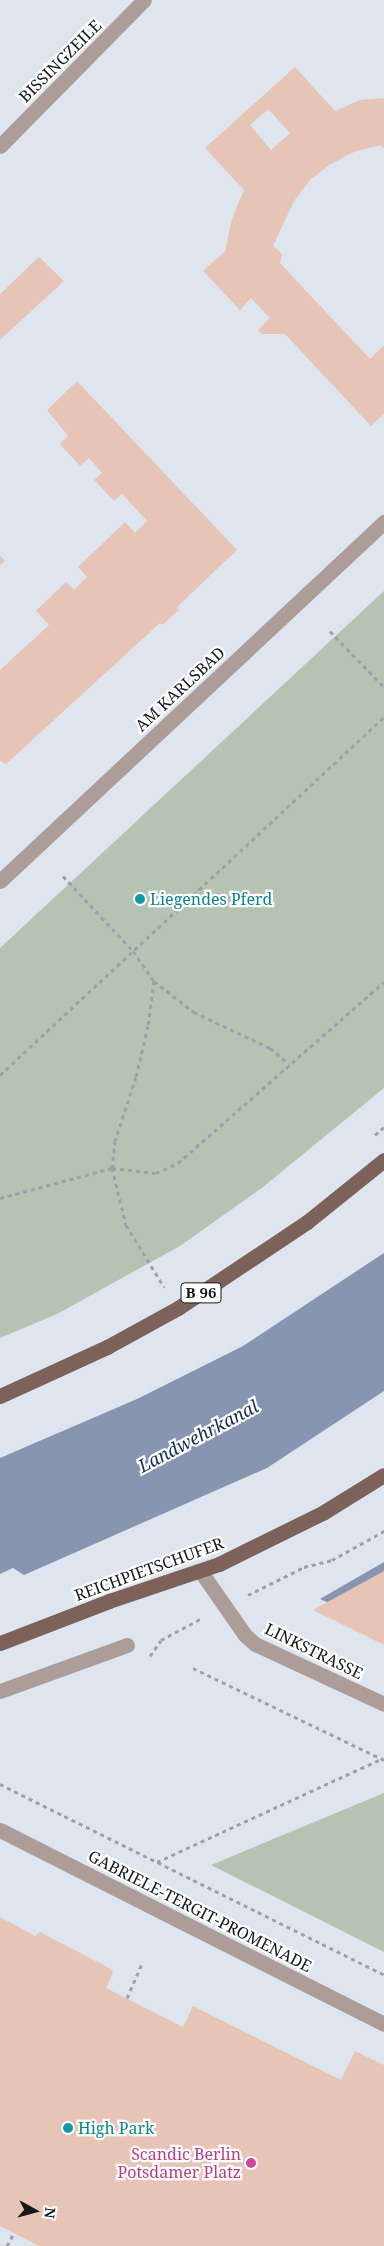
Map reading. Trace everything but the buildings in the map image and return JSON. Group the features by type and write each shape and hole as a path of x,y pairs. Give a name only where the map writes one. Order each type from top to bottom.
{"main road":[{"name":"B 96","path":"0,1396 107,1348 178,1308 307,1222 384,1160"},
{"name":"REICHPIETSCHUFER","path":"0,1643 132,1592 201,1572 324,1512 384,1475"}],"street":[{"name":"BISSINGZEILE","path":"0,146 144,0"},
{"name":"AM KARLSBAD","path":"0,881 384,522"},
{"name":"LINKSTRASSE","path":"201,1572 244,1635 255,1644 384,1704"},
{"path":"0,1691 127,1645"},
{"name":"GABRIELE-TERGIT-PROMENADE","path":"0,1830 384,2024"}],"path":[{"path":"330,631 384,687"},
{"path":"0,1075 384,717"},
{"path":"63,876 133,951 154,981 194,1012 270,1048 289,1064"},
{"path":"147,1261 126,1225 112,1168 115,1141 136,1077 146,1034 154,981"},
{"path":"0,1198 112,1168 156,1173 178,1163 384,982"},
{"path":"372,1137 384,1127"},
{"path":"155,1291 172,1281"},
{"path":"282,1578 304,1567 332,1560 384,1531"},
{"path":"193,1668 382,1759"},
{"path":"157,1862 382,1759"},
{"path":"0,1784 384,1975"},
{"path":"127,1998 143,1961"},
{"path":"7,2246 14,2233"}],"green space":[{"path":"384,591 384,1088 263,1187 180,1246 57,1314 0,1338 0,948"},
{"path":"384,1793 384,1952 211,1865"}],"water":[{"name":"Landwehrkanal","path":"384,1253 384,1391 267,1468 24,1575 13,1568 0,1574 0,1458 137,1399 243,1346"},
{"path":"384,1562 384,1628 320,1599"}],"place":[{"name":"Liegendes Pferd","path":"140,899"},
{"name":"High Park","path":"68,2128"},
{"name":"Scandic Berlin Potsdamer Platz","path":"251,2163"}]}
